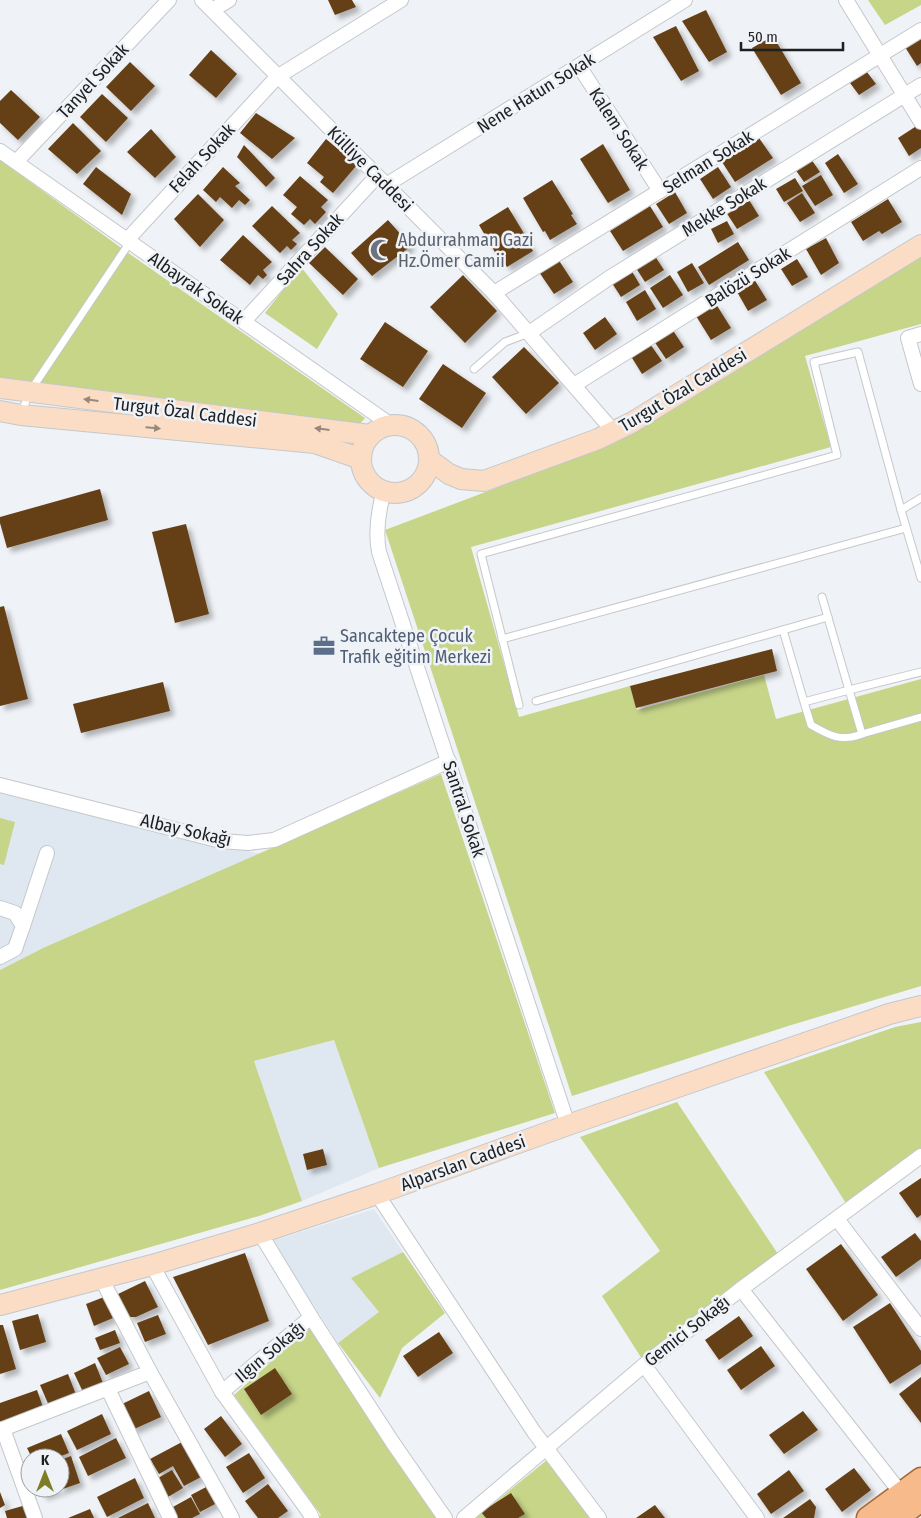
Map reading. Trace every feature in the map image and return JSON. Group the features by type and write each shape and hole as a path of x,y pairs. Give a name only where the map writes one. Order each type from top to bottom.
{"main road":[{"path":"897,1518 921,1479"},
{"path":"868,1518 911,1497"}],"street":[{"name":"Tanyel Sokak","path":"16,162 169,0"},
{"path":"207,5 229,0"},
{"name":"Felah Sokak","path":"129,241 277,76 401,0"},
{"name":"Nene Hatun Sokak","path":"382,180 579,66 685,0"},
{"path":"846,0 921,122"},
{"name":"Külliye Caddesi","path":"207,5 494,293 614,432"},
{"name":"Selman Sokak","path":"494,293 921,30"},
{"name":"Kalem Sokak","path":"579,66 660,191"},
{"name":"Mekke Sokak","path":"529,333 609,278 921,85"},
{"name":"Albayrak Sokak","path":"0,151 391,425"},
{"name":"Balözü Sokak","path":"574,385 921,168"},
{"name":"Sahra Sokak","path":"244,322 382,180"},
{"name":"Turgut Özal Caddesi","path":"430,460 449,474 461,478 484,481 614,432 921,245"},
{"path":"921,334 908,338 921,384"},
{"name":"Turgut Özal Caddesi","path":"0,388 370,435"},
{"name":"Turgut Özal Caddesi","path":"0,411 21,415 315,443 361,459"},
{"path":"391,425 403,426 414,430 423,438 430,460 427,472 421,482 413,489 392,494 372,485 365,476 361,466 364,444 370,435 380,428 391,425"},
{"name":"Santral Sokak","path":"384,491 377,522 376,538 379,552 568,1125"},
{"name":"Albay Sokağı","path":"0,785 221,841 248,843 274,840 448,761"},
{"path":"0,957 15,949 48,853"},
{"path":"0,908 15,913 23,926"},
{"name":"Alparslan Caddesi","path":"0,1305 152,1265 260,1233 377,1194 568,1125 889,1014 921,1006"},
{"name":"Gemici Sokağı","path":"464,1518 644,1365 741,1289 921,1156"},
{"path":"377,1194 547,1448 600,1518"},
{"path":"837,1219 921,1329"},
{"name":"Ilgın Sokağı","path":"222,1392 311,1317 260,1233"},
{"path":"152,1265 222,1392 311,1515 297,1518"},
{"path":"101,1278 150,1372 232,1518"},
{"path":"741,1289 911,1497"},
{"path":"311,1317 444,1518"},
{"path":"644,1365 757,1518"},
{"path":"35,1518 1,1429 150,1372"},
{"path":"108,1388 170,1518"}],"lane":[{"path":"21,415 29,393 129,241"},
{"path":"474,369 505,342 529,333"},
{"path":"519,705 481,554 837,455 814,362 858,352 921,578"},
{"path":"901,510 921,498"},
{"path":"502,639 906,528"},
{"path":"822,597 862,734"},
{"path":"536,702 828,617"},
{"path":"783,630 811,725 829,736 850,739 921,717"},
{"path":"804,702 921,672"}],"shaded area":[{"path":"0,790 260,854 39,950 0,970"},
{"path":"334,1040 379,1168 302,1201 254,1061"},
{"path":"374,1209 403,1252 351,1278 379,1312 338,1343 272,1241"}],"green space":[{"path":"868,0 921,0 921,5 885,25"},
{"path":"0,160 131,255 365,418 355,429 0,380"},
{"path":"921,255 921,324 805,356 831,447 471,547 519,717 630,686 637,710 764,675 776,719 921,679 921,986 788,1026 572,1096 385,530 613,444"},
{"path":"301,267 338,314 317,349 265,313"},
{"path":"441,774 555,1113 379,1168 334,1040 254,1061 302,1201 259,1216 0,1290 0,970 43,948"},
{"path":"0,818 15,822 4,865 0,864"},
{"path":"921,1022 921,1149 847,1205 764,1072 895,1027"},
{"path":"677,1102 778,1254 642,1359 602,1296 660,1251 580,1137"},
{"path":"403,1252 445,1313 402,1348 380,1398 338,1343 379,1312 351,1278"},
{"path":"310,1327 442,1518 317,1518 321,1515 234,1395"},
{"path":"547,1460 590,1518 476,1518"}],"building":[{"path":"328,0 352,0 356,7 335,15"},
{"path":"706,10 727,52 709,62 682,21"},
{"path":"676,26 699,71 681,81 653,37"},
{"path":"773,36 801,83 781,95 752,48"},
{"path":"921,37 921,63 917,66 905,47"},
{"path":"211,50 237,74 216,98 189,75"},
{"path":"130,62 155,86 131,111 106,87"},
{"path":"867,72 876,84 859,95 850,83"},
{"path":"11,90 40,117 18,140 0,123 0,101"},
{"path":"102,94 128,118 106,142 80,117"},
{"path":"256,113 295,138 272,159 240,133"},
{"path":"73,123 101,151 77,174 48,149"},
{"path":"918,125 921,129 921,148 909,156 898,138"},
{"path":"151,129 176,157 155,178 127,152"},
{"path":"759,138 773,158 735,182 722,162"},
{"path":"326,139 357,165 333,193 320,182 324,177 307,163"},
{"path":"603,144 630,190 608,203 580,159"},
{"path":"244,145 275,178 266,187 237,157"},
{"path":"838,154 858,184 844,193 825,163"},
{"path":"811,159 820,172 804,182 795,169"},
{"path":"96,167 131,194 122,215 83,184"},
{"path":"223,167 240,183 235,186 250,200 245,205 239,200 232,208 220,197 216,202 203,190"},
{"path":"718,167 731,187 713,199 700,179"},
{"path":"821,175 833,195 815,206 802,186"},
{"path":"300,176 328,200 321,207 326,212 315,224 310,219 304,225 291,214 297,207 283,195"},
{"path":"795,178 803,191 784,202 776,189"},
{"path":"552,180 577,224 550,240 545,231 543,232 523,198"},
{"path":"675,192 687,213 669,224 656,204"},
{"path":"802,193 815,213 800,222 787,203"},
{"path":"198,194 224,220 200,247 174,219"},
{"path":"746,195 759,216 737,229 724,209"},
{"path":"888,199 902,222 882,234 879,231 863,241 851,222"},
{"path":"272,206 300,233 292,240 297,244 291,250 287,246 280,253 252,226"},
{"path":"650,206 663,227 623,251 610,231"},
{"path":"508,207 533,251 507,267 501,258 499,259 479,225"},
{"name":"Abdurrahman Gazi Hz.Ömer Camii","path":"388,220 411,246 372,276 351,253"},
{"path":"727,221 734,234 718,243 711,229"},
{"path":"243,235 272,262 263,270 267,275 263,279 258,275 250,285 220,260"},
{"path":"826,238 839,263 821,275 806,249"},
{"path":"738,242 749,260 709,285 698,267"},
{"path":"325,247 358,279 343,295 309,263"},
{"path":"653,253 664,270 645,282 634,265"},
{"path":"558,259 573,282 554,294 539,272"},
{"path":"797,259 808,277 792,286 781,269"},
{"path":"692,263 704,283 688,292 677,272"},
{"path":"630,268 640,285 621,297 610,280"},
{"path":"463,275 497,311 465,343 430,307"},
{"path":"670,275 683,295 663,308 650,288"},
{"path":"754,279 767,300 748,311 736,290"},
{"path":"645,290 656,309 637,321 626,302"},
{"path":"716,304 731,328 711,340 696,316"},
{"path":"605,317 617,334 595,350 583,333"},
{"path":"385,322 428,351 403,387 360,359"},
{"path":"670,326 684,347 666,359 652,338"},
{"path":"648,341 662,361 642,374 629,353"},
{"path":"524,347 559,383 526,414 492,377"},
{"path":"443,364 486,393 462,428 419,399"},
{"path":"100,489 108,520 7,548 0,517"},
{"path":"186,524 209,614 175,623 152,532"},
{"path":"4,606 28,699 0,706 0,607"},
{"path":"772,649 777,671 636,708 630,686"},
{"path":"163,682 170,711 81,733 73,704"},
{"path":"323,1149 327,1165 307,1170 303,1154"},
{"path":"921,1178 921,1215 917,1218 899,1193"},
{"path":"915,1233 921,1241 921,1259 896,1277 881,1257"},
{"path":"841,1244 878,1295 843,1321 806,1269"},
{"path":"245,1253 269,1321 208,1345 173,1277"},
{"path":"145,1281 158,1307 136,1317 129,1317 118,1294"},
{"path":"104,1297 113,1318 94,1326 86,1304"},
{"path":"890,1303 921,1351 921,1364 890,1384 853,1327"},
{"path":"38,1314 46,1342 20,1350 12,1321"},
{"path":"158,1315 166,1334 145,1342 137,1323"},
{"path":"739,1316 753,1336 719,1360 705,1340"},
{"path":"0,1325 3,1325 16,1369 0,1374"},
{"path":"115,1330 120,1343 100,1350 95,1338"},
{"path":"439,1332 453,1353 418,1377 403,1356"},
{"path":"761,1346 775,1366 741,1390 727,1370"},
{"path":"120,1347 129,1364 106,1375 97,1358"},
{"path":"95,1363 103,1383 83,1392 74,1373"},
{"path":"275,1368 292,1394 261,1415 244,1389"},
{"path":"68,1374 77,1397 50,1408 40,1385"},
{"path":"921,1377 921,1423 899,1394"},
{"path":"37,1390 44,1410 0,1425 0,1403"},
{"path":"149,1391 161,1417 132,1430 120,1405"},
{"path":"803,1411 818,1430 784,1454 769,1435"},
{"path":"102,1414 111,1434 77,1450 67,1431"},
{"path":"221,1416 242,1444 225,1457 204,1429"},
{"path":"61,1434 67,1448 27,1448"},
{"path":"116,1438 126,1458 88,1476 79,1457"},
{"path":"182,1442 201,1477 184,1486 173,1466 159,1474 150,1459"},
{"path":"249,1453 265,1478 243,1493 226,1467"},
{"path":"70,1456 80,1483 70,1487"},
{"path":"854,1468 871,1490 842,1512 825,1489"},
{"path":"172,1470 183,1488 168,1497 158,1478"},
{"path":"789,1470 804,1491 771,1514 757,1494"},
{"path":"135,1478 144,1498 107,1517 97,1497"},
{"path":"268,1484 288,1511 278,1518 258,1518 245,1501"},
{"path":"208,1486 217,1503 200,1512 191,1495"},
{"path":"0,1492 5,1505 0,1508"},
{"path":"511,1493 525,1514 518,1518 486,1518 481,1512"},
{"path":"191,1497 200,1514 192,1518 176,1518 171,1508"},
{"path":"810,1499 816,1507 814,1518 783,1518"},
{"path":"148,1503 155,1518 118,1518"},
{"path":"26,1505 31,1518 7,1518 5,1511"},
{"path":"655,1505 665,1518 636,1518"},
{"path":"90,1509 94,1518 68,1518"}],"place":[{"name":"Abdurrahman Gazi Hz.Ömer Camii","path":"381,250"},
{"name":"Sancaktepe Çocuk Trafik eğitim Merkezi","path":"324,646"}]}
